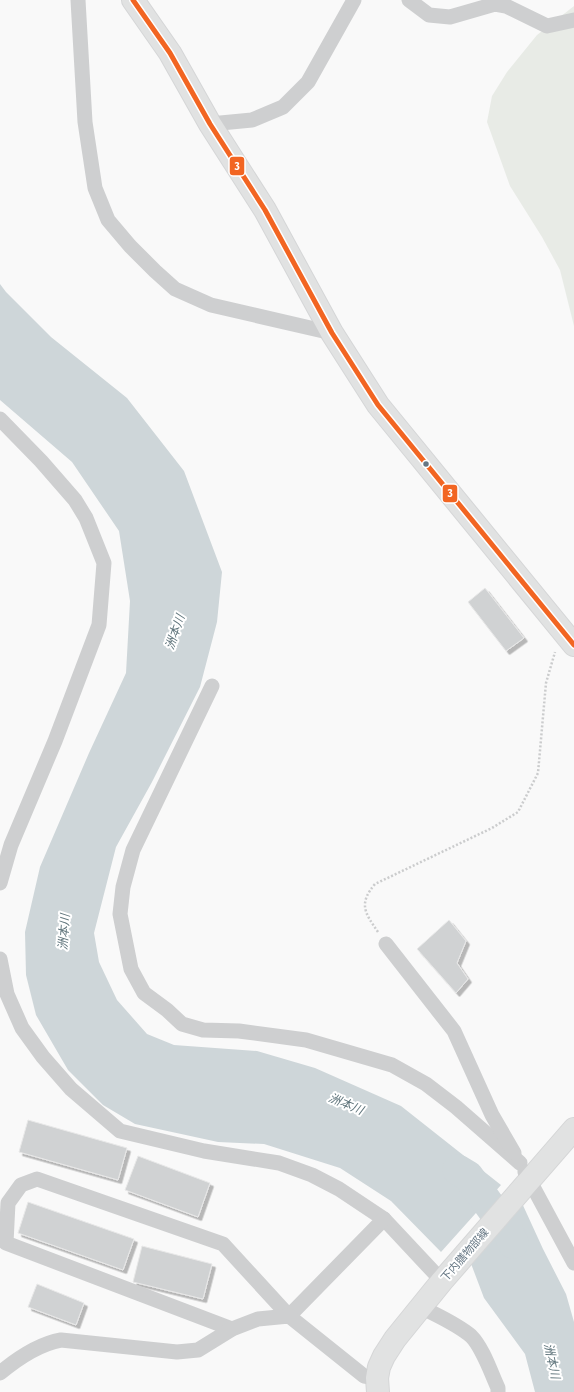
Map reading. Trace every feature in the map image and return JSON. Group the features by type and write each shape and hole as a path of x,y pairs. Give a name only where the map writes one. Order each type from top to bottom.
{"main road":[{"path":"133,0 170,53 210,124 265,210 332,333 378,405 569,638"},
{"name":"下内膳物部線","path":"378,1385 379,1367 394,1339 442,1281 522,1179 574,1130"}],"street":[{"path":"78,0 85,122 96,188 108,220 130,246 175,289 211,305 332,333"},
{"path":"210,124 252,120 283,107 308,82 354,0"},
{"path":"409,0 428,15 450,17 495,4 506,6 547,26 574,20"},
{"path":"0,419 41,461 75,500 86,518 104,563 99,626 55,741 11,844 0,883"},
{"path":"212,686 134,850 123,887 120,914 131,969 144,993 167,1010 182,1024 203,1030 239,1030 306,1040 392,1065 426,1084 456,1107 522,1179"},
{"path":"386,944 454,1031 522,1179 574,1263"},
{"path":"0,959 7,994 22,1028 43,1057 71,1089 120,1131 204,1151 278,1163 312,1175 340,1189 384,1219 442,1281"},
{"path":"232,1329 6,1243 8,1203 20,1185 37,1179 223,1244 289,1316 364,1376 378,1385"},
{"path":"0,1372 13,1362 47,1342 61,1340 177,1352 198,1350 232,1329 258,1319 289,1316 384,1219"},
{"path":"421,1307 456,1326 472,1337 481,1351 498,1388 498,1392"}],"path":[{"path":"386,944 366,915 365,901 369,891 375,884 492,828 518,812 538,773 546,683 557,646 569,638"}],"shaded area":[{"path":"574,6 574,326 560,270 542,237 510,186 487,122 492,96 507,72 537,35"}],"water":[{"path":"0,284 6,292 51,337 127,398 184,471 222,572 217,622 200,687 152,782 116,847 94,933 99,962 117,1000 147,1034 174,1045 257,1051 315,1068 401,1106 501,1185 441,1252 391,1201 340,1168 264,1144 218,1142 135,1124 103,1105 68,1070 36,1015 26,975 25,932 40,867 89,753 126,673 130,601 119,531 72,462 0,400"},
{"path":"521,1201 566,1294 574,1322 574,1392 535,1392 525,1354 484,1298 470,1261"}],"building":[{"path":"485,588 524,638 506,651 468,602"},
{"path":"449,920 466,941 457,963 468,979 456,993 417,949"},
{"path":"28,1120 127,1148 118,1180 19,1152"},
{"path":"138,1156 210,1183 198,1217 125,1190"},
{"path":"28,1202 134,1239 123,1270 18,1233"},
{"path":"142,1246 212,1264 203,1299 133,1282"},
{"path":"37,1284 84,1303 76,1325 28,1307"}],"waterway":[{"name":"洲本川","path":"458,1170 468,1176 508,1231 513,1243"}],"transit line":[{"name":"3","path":"133,0 170,53 210,124 265,210 332,333 378,405 574,645"}]}
